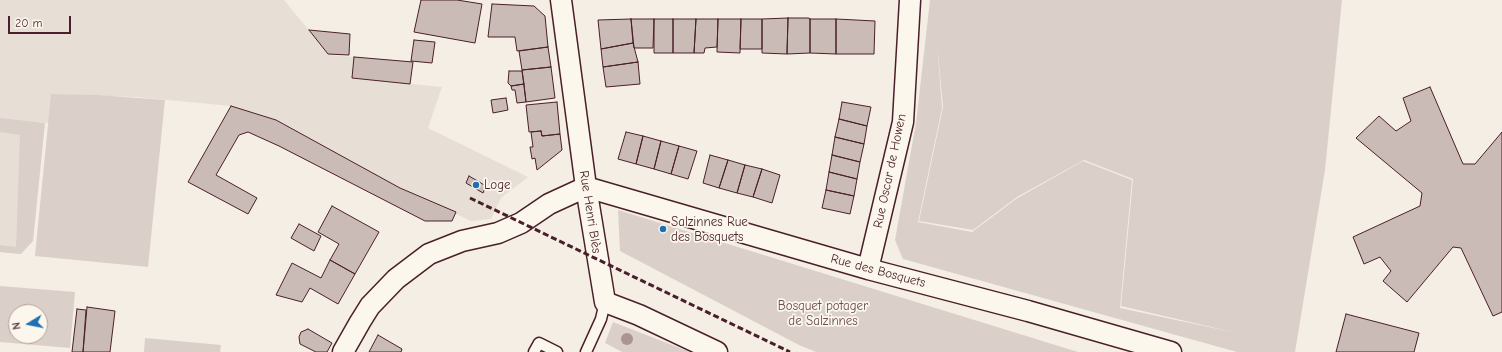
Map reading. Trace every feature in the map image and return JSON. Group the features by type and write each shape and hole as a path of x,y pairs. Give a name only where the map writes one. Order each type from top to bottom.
{"street":[{"name":"Rue Henri Blès","path":"561,0 586,187 605,302"},
{"name":"Rue Oscar de Howen","path":"868,269 903,122 910,0"},
{"name":"Rue des Bosquets","path":"586,187 868,269 1020,309 1171,352"},
{"path":"343,352 370,306 396,279 429,254 462,241 498,233 521,223 549,204 586,187"},
{"path":"605,302 639,315 717,352"}],"lane":[{"path":"586,352 601,319 605,302"},
{"path":"536,348 557,352"}],"shaded area":[{"path":"0,0 284,0 329,55 354,57 352,78 442,87 428,128 528,177 501,198 491,219 471,221 456,214 456,212 400,188 276,120 231,106 136,97 52,94 49,123 34,122 21,254 0,252"}],"green space":[{"path":"930,0 1342,0 1325,170 1295,352 1237,352 903,259 895,240 916,123","holes":["937,43 943,107 919,221 973,230 1017,197 1084,160 1133,179 1121,306 1237,333 1120,308 1132,180 1083,161 1016,199 972,232 918,222 942,108"]},
{"path":"51,94 98,95 165,100 148,267 35,256"},
{"path":"0,118 45,123 33,241 21,254 0,252 0,245 16,247 20,135 0,132"},
{"name":"Bosquet potager de Salzinnes","path":"618,210 1078,352 816,352 799,345 620,251"},
{"path":"0,286 75,292 70,348 23,344 48,344 48,304 8,304 8,343 0,342"},
{"path":"613,322 690,352 622,352 605,343"},
{"path":"145,338 221,345 220,352 144,352"}],"building":[{"path":"421,0 457,0 482,4 475,43 414,32"},
{"path":"492,4 534,6 545,16 548,47 517,51 515,37 488,37"},
{"path":"788,18 787,54 762,53 762,19"},
{"path":"788,18 810,19 810,53 787,54"},
{"path":"631,19 633,43 601,49 598,20"},
{"path":"631,19 654,19 653,48 634,48"},
{"path":"654,19 673,19 673,53 654,53"},
{"path":"673,19 696,19 694,53 673,53"},
{"path":"696,19 718,19 717,47 705,48 704,53 694,53"},
{"path":"718,19 741,19 740,53 717,52"},
{"path":"741,19 762,19 762,49 740,49"},
{"path":"810,19 836,19 836,54 810,53"},
{"path":"836,19 875,21 874,54 836,54"},
{"path":"309,30 350,34 349,55 328,54"},
{"path":"414,40 435,42 432,63 411,61"},
{"path":"633,43 638,62 603,67 601,49"},
{"path":"548,47 551,67 522,70 519,51"},
{"path":"354,57 413,62 410,84 352,78"},
{"path":"638,62 640,84 606,87 603,67"},
{"path":"551,67 555,98 526,102 522,70"},
{"path":"509,71 522,71 524,84 511,86 508,83"},
{"path":"524,84 526,102 517,103 515,90 512,90 511,86"},
{"path":"1430,87 1463,164 1475,164 1502,132 1502,312 1493,316 1461,248 1453,247 1407,302 1383,281 1391,271 1380,257 1364,264 1353,237 1420,206 1422,193 1356,138 1379,116 1396,131 1411,121 1403,98"},
{"path":"506,98 508,110 493,113 491,100"},
{"path":"557,102 560,134 542,136 541,131 529,132 526,105"},
{"path":"842,102 871,107 867,126 839,119"},
{"path":"231,106 276,120 400,188 456,212 452,221 425,221 279,146 248,132 239,135 216,175 257,198 248,214 188,182"},
{"path":"839,119 867,126 864,144 835,137"},
{"path":"541,131 542,136 560,134 562,150 537,170 535,158 532,159 530,147 533,147 531,132"},
{"path":"626,132 643,136 636,164 618,159"},
{"path":"643,136 661,141 654,169 636,164"},
{"path":"835,137 864,144 860,162 832,155"},
{"path":"661,141 679,146 671,174 654,169"},
{"path":"679,146 697,151 688,179 671,174"},
{"path":"710,155 728,160 719,188 703,183"},
{"path":"832,155 860,162 857,179 829,172"},
{"path":"728,160 745,165 737,193 719,188"},
{"path":"745,165 762,169 753,197 737,193"},
{"path":"762,169 780,175 772,203 753,197"},
{"path":"829,172 857,179 854,196 826,190"},
{"name":"Loge","path":"469,176 486,186 483,193 466,183"},
{"path":"826,190 854,196 850,214 822,208"},
{"path":"332,206 379,232 355,274 330,260 339,244 318,232"},
{"path":"299,224 321,236 314,251 291,238"},
{"path":"330,260 355,274 338,304 310,288 302,302 276,295 292,263 321,278"},
{"path":"87,307 115,311 110,352 83,352"},
{"path":"77,309 86,310 83,352 72,352"},
{"path":"1346,314 1419,333 1414,352 1336,352"},
{"path":"308,329 332,343 327,352 316,352 300,344 299,337 301,332"},
{"path":"378,335 402,349 401,352 369,352"}],"railway":[{"path":"470,198 790,352"}],"place":[{"name":"Loge","path":"476,185"},
{"name":"Salzinnes Rue des Bosquets","path":"663,229"}]}
